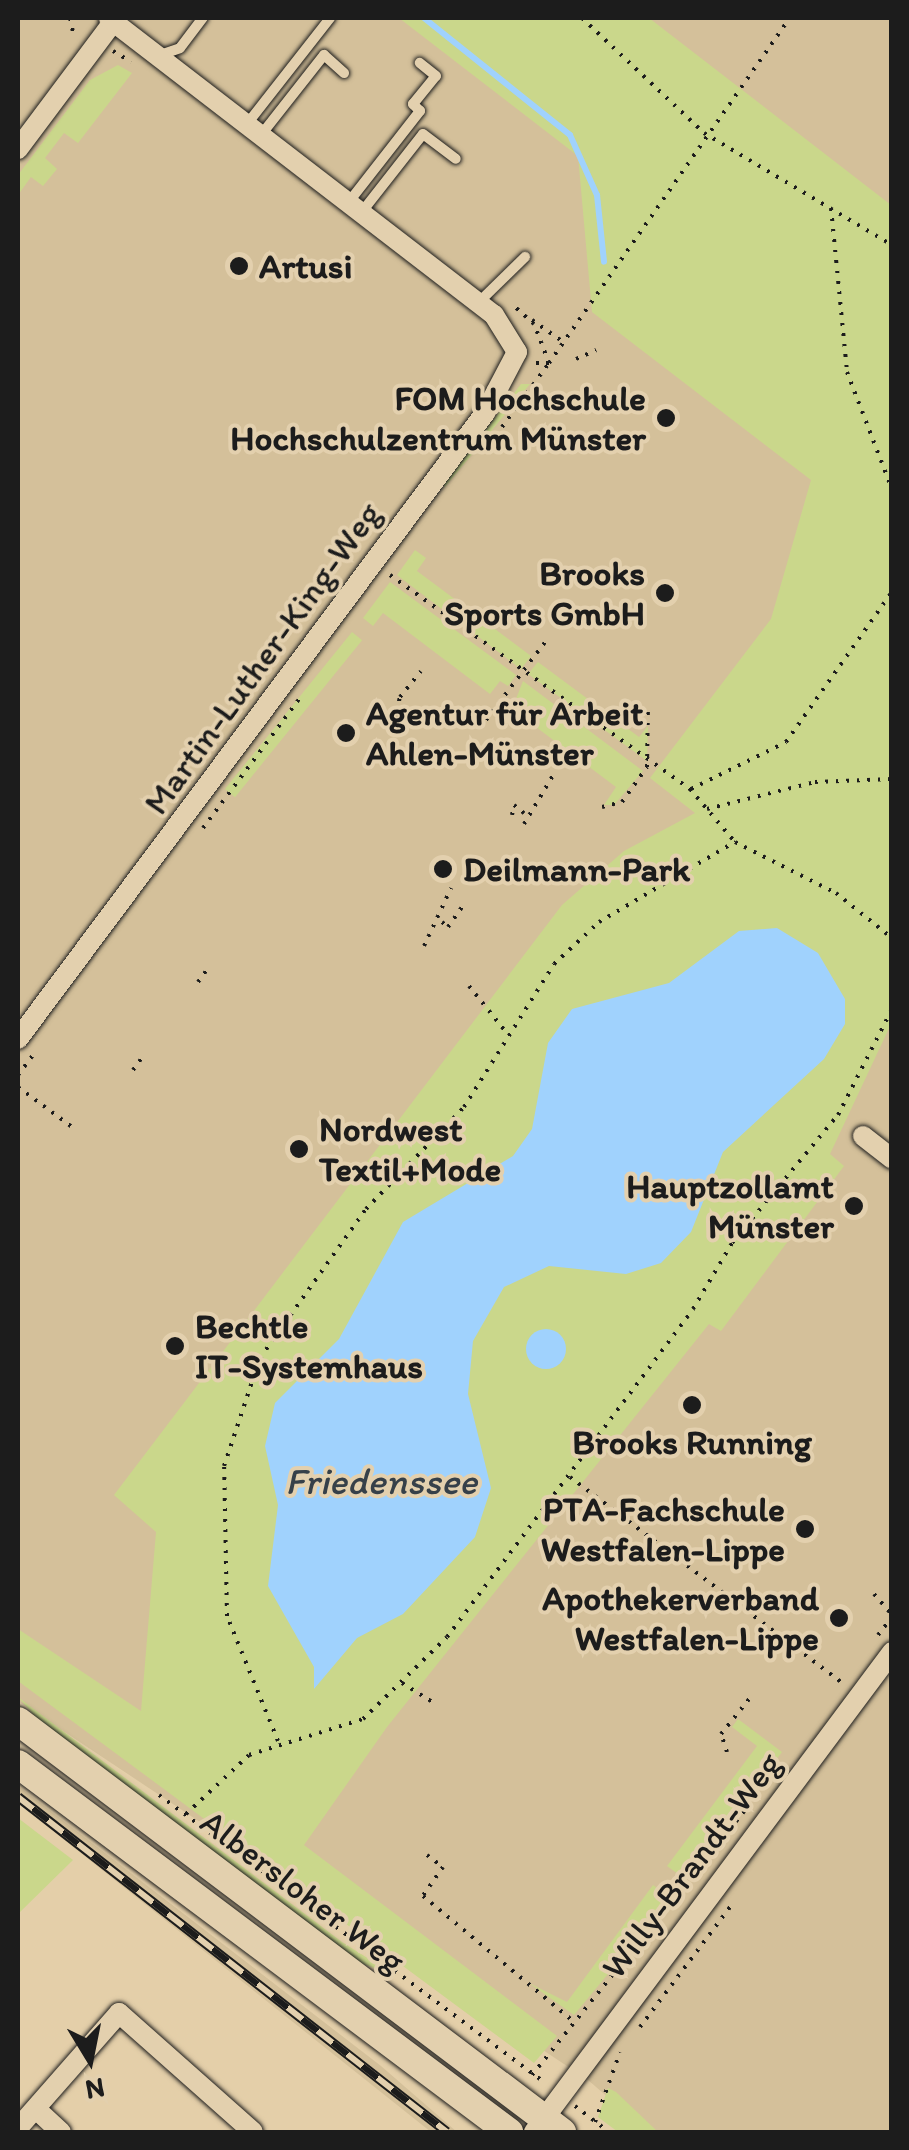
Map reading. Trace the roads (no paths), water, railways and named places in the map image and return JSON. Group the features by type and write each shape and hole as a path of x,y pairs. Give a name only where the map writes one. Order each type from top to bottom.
{"main road":[{"name":"Albersloher Weg","path":"18,1722 546,2128"},
{"name":"Albersloher Weg","path":"18,1764 509,2132"}],"street":[{"path":"18,150 111,20 150,61 254,130 355,208 487,298"},
{"name":"Martin-Luther-King-Weg","path":"18,1038 516,362 509,330 487,298"},
{"path":"863,1136 892,1159"},
{"name":"Willy-Brandt-Weg","path":"546,2128 851,1689 892,1652"},
{"path":"18,2128 119,2013 253,2132"},
{"path":"36,2109 61,2132"}],"lane":[{"path":"150,61 180,48 204,18"},
{"path":"254,130 330,18"},
{"path":"254,130 324,55 344,73"},
{"path":"355,208 420,110 413,104 436,76 420,63"},
{"path":"355,208 423,134 456,159"},
{"path":"487,298 525,257"}],"water":[{"name":"Friedenssee","path":"777,928 818,953 845,999 845,1024 824,1059 723,1152 691,1232 661,1263 626,1274 549,1266 504,1287 473,1341 468,1394 491,1488 475,1537 403,1614 357,1638 314,1689 314,1667 268,1586 278,1505 265,1446 275,1403 339,1339 403,1222 513,1156 532,1129 548,1043 572,1009 669,983 739,931"},
{"path":"546,1329 560,1335 566,1349 560,1363 546,1369 532,1363 526,1349 532,1335"}],"waterway":[{"path":"424,18 570,135 597,195 604,262"}],"railway":[{"path":"18,1797 447,2132"}],"place":[{"name":"Artusi","path":"239,266"},
{"name":"FOM Hochschule Hochschulzentrum Münster","path":"666,418"},
{"name":"Brooks Sports GmbH","path":"665,593"},
{"name":"Agentur für Arbeit Ahlen-Münster","path":"346,733"},
{"name":"Deilmann-Park","path":"443,869"},
{"name":"Nordwest Textil+Mode","path":"299,1149"},
{"name":"Hauptzollamt Münster","path":"854,1206"},
{"name":"Bechtle IT-Systemhaus","path":"175,1346"},
{"name":"Brooks Running","path":"692,1405"},
{"name":"PTA-Fachschule Westfalen-Lippe","path":"805,1529"},
{"name":"Apothekerverband Westfalen-Lippe","path":"839,1618"}]}
